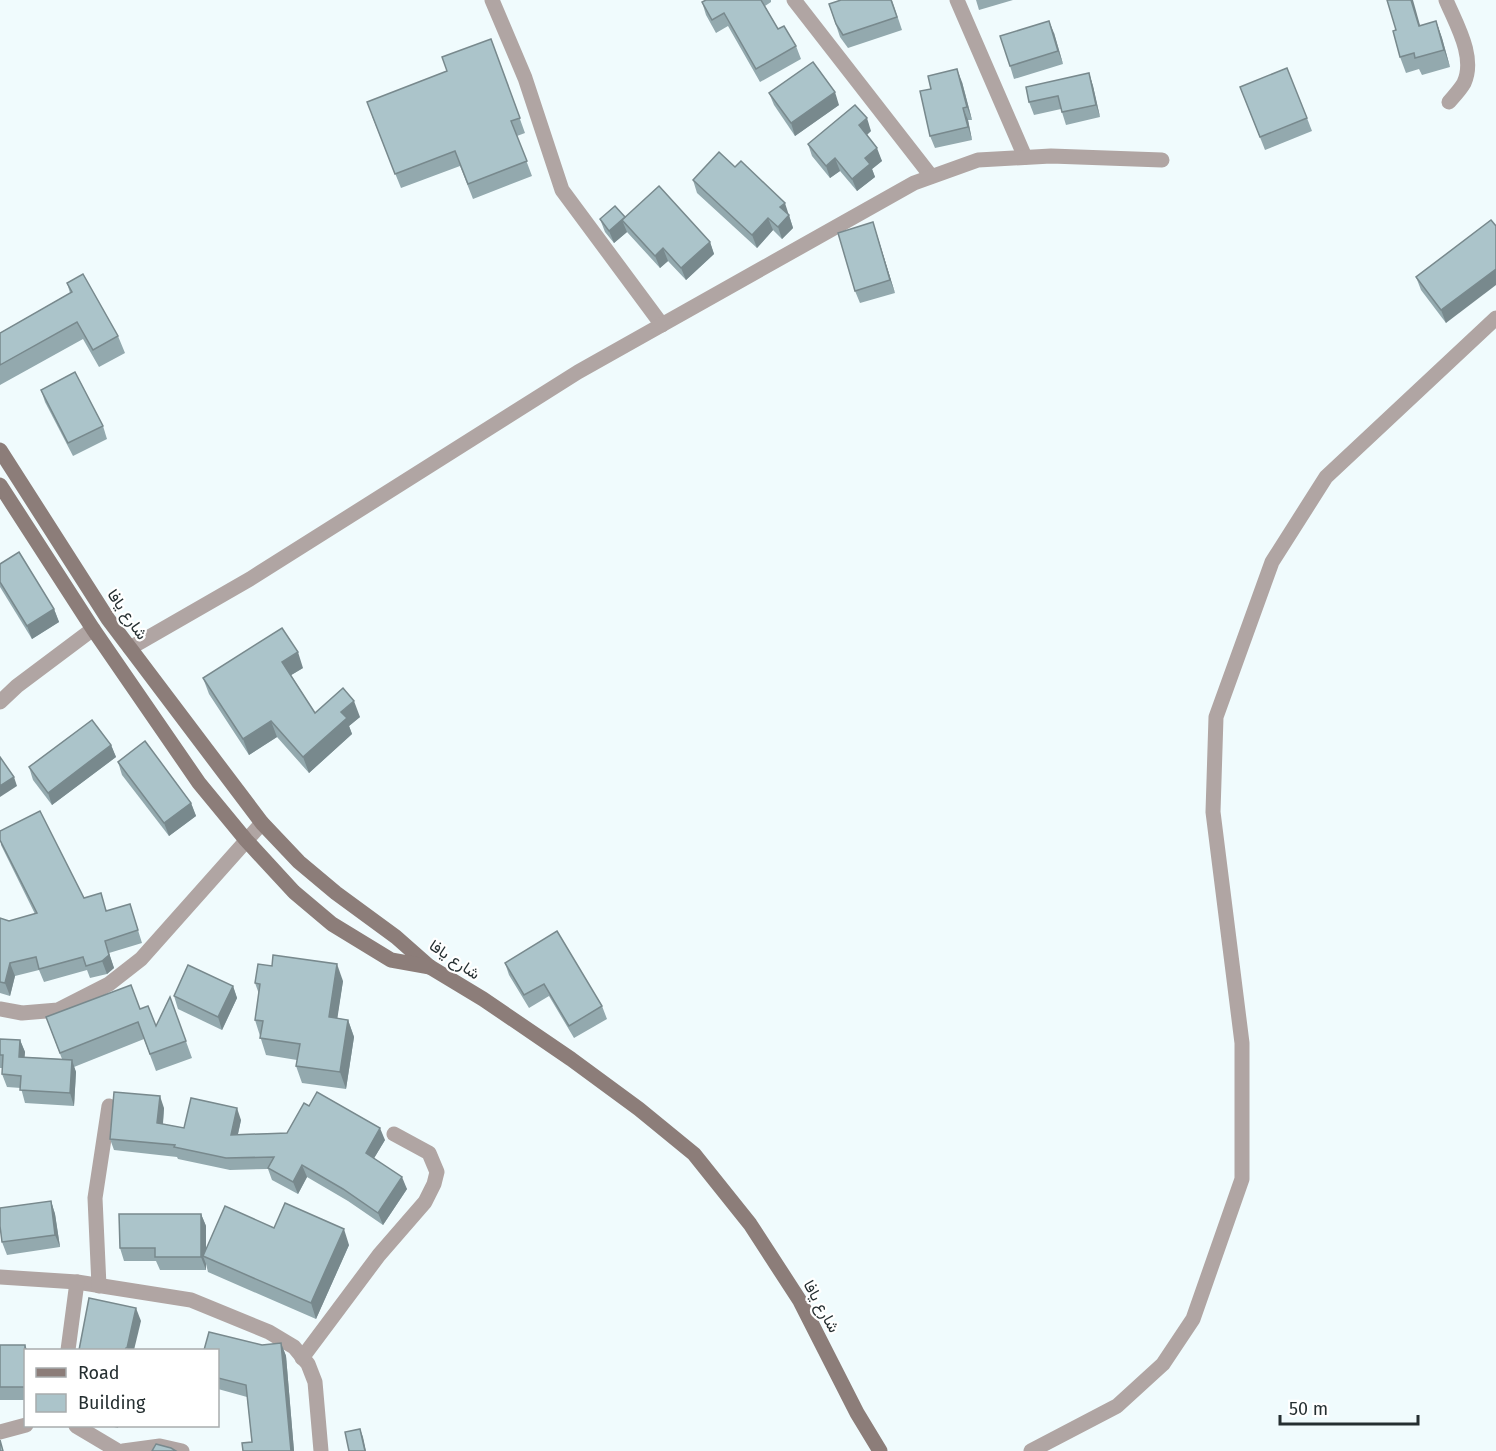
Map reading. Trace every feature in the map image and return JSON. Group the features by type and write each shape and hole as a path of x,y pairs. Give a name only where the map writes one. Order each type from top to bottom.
{"street":[{"path":"492,0 525,78 562,190 662,325"},
{"path":"794,0 932,176"},
{"path":"957,0 1025,157"},
{"path":"1446,0 1462,38 1468,63 1464,82 1449,102"},
{"path":"130,648 250,579 578,372 914,183 978,160 1051,156 1162,160"},
{"path":"1031,1451 1117,1407 1163,1364 1193,1319 1242,1179 1242,1043 1213,812 1216,717 1272,562 1326,477 1496,318"},
{"name":"شارع يافا","path":"0,450 108,619 262,823 299,862 336,893 396,937 430,967 483,999 571,1059 639,1109 694,1154 750,1224 800,1301 857,1413 880,1451"},
{"path":"0,485 93,629 199,783 246,840 294,892 332,924 390,960 430,967"},
{"path":"0,702 17,686 93,629"},
{"path":"0,1009 22,1013 58,1010 109,984 141,959 262,823"},
{"path":"99,1286 95,1198 108,1106"},
{"path":"302,1358 379,1255 425,1202 434,1184 436,1172 429,1153 394,1134"},
{"path":"0,1276 76,1282 191,1300 269,1332 294,1347 315,1382 321,1451"},
{"path":"68,1349 76,1282"},
{"path":"0,1432 24,1426"},
{"path":"79,1427 118,1451"},
{"path":"123,1451 160,1446 182,1451"}],"building":[{"path":"706,0 761,0 778,29 784,26 796,46 756,69 724,13 712,20 702,2"},
{"path":"841,0 891,0 897,17 843,35 836,24 829,4"},
{"path":"1387,0 1411,0 1419,26 1436,21 1444,50 1415,58 1414,53 1400,57 1393,31 1396,30"},
{"path":"1049,21 1058,51 1010,66 1000,36"},
{"path":"491,39 520,118 511,121 527,161 468,184 455,151 395,174 367,102 447,71 442,57"},
{"path":"813,62 835,92 791,123 769,93"},
{"path":"1287,68 1307,118 1260,137 1240,87"},
{"path":"957,69 967,107 963,108 968,127 930,136 920,91 931,89 928,76"},
{"path":"1089,73 1096,105 1062,112 1058,96 1029,102 1026,87"},
{"path":"855,105 867,118 859,125 877,148 865,158 870,164 852,179 835,158 826,166 808,144"},
{"path":"719,152 735,167 741,161 785,203 780,207 789,215 778,227 768,218 752,235 693,180"},
{"path":"659,186 710,242 681,268 663,248 655,256 622,220"},
{"path":"615,206 625,217 609,231 600,219"},
{"path":"1491,220 1496,226 1496,269 1441,310 1416,277"},
{"path":"873,222 890,280 855,291 838,233"},
{"path":"83,274 118,336 93,350 77,322 0,365 0,333 72,292 67,283"},
{"path":"75,372 103,426 68,443 41,390"},
{"path":"19,552 54,609 27,626 0,582 0,564"},
{"path":"282,628 298,652 282,662 315,713 343,688 354,701 341,712 347,718 303,757 271,721 243,739 203,678"},
{"path":"92,720 111,745 48,793 29,767"},
{"path":"145,741 191,803 164,823 118,762"},
{"path":"0,757 14,777 0,786"},
{"path":"40,811 84,898 101,893 106,911 130,904 138,930 105,941 109,955 102,961 86,966 83,957 39,969 36,957 10,963 5,983 0,982 0,918 9,921 37,913 0,840 0,831"},
{"path":"557,931 602,1006 569,1026 544,984 524,995 505,963"},
{"path":"273,955 337,964 329,1017 348,1020 340,1072 296,1066 300,1044 260,1038 263,1021 255,1020 260,984 255,983 258,964 272,966"},
{"path":"188,965 233,986 218,1017 174,996"},
{"path":"131,985 140,1009 148,1006 156,1026 170,997 186,1041 150,1054 138,1022 60,1053 46,1017"},
{"path":"0,1039 20,1040 19,1057 72,1060 70,1093 20,1090 21,1076 2,1074 3,1055 0,1055"},
{"path":"114,1092 160,1096 157,1123 184,1128 191,1098 237,1108 231,1135 287,1133 304,1103 309,1106 317,1092 380,1128 366,1153 402,1177 378,1213 302,1165 293,1182 268,1168 274,1157 226,1158 174,1147 175,1145 110,1139"},
{"path":"51,1201 55,1235 2,1242 0,1208"},
{"path":"285,1203 344,1229 311,1303 203,1256 225,1206 274,1228"},
{"path":"119,1214 201,1214 201,1257 155,1257 155,1248 120,1248"},
{"path":"89,1298 136,1308 127,1348 79,1349"},
{"path":"209,1332 262,1345 281,1343 291,1451 243,1451 242,1443 252,1442 246,1385 219,1378 219,1349 204,1349"},
{"path":"0,1345 25,1345 24,1387 0,1387"},
{"path":"360,1429 365,1451 349,1451 345,1432"},
{"path":"156,1444 171,1448 176,1451 152,1451"}]}
